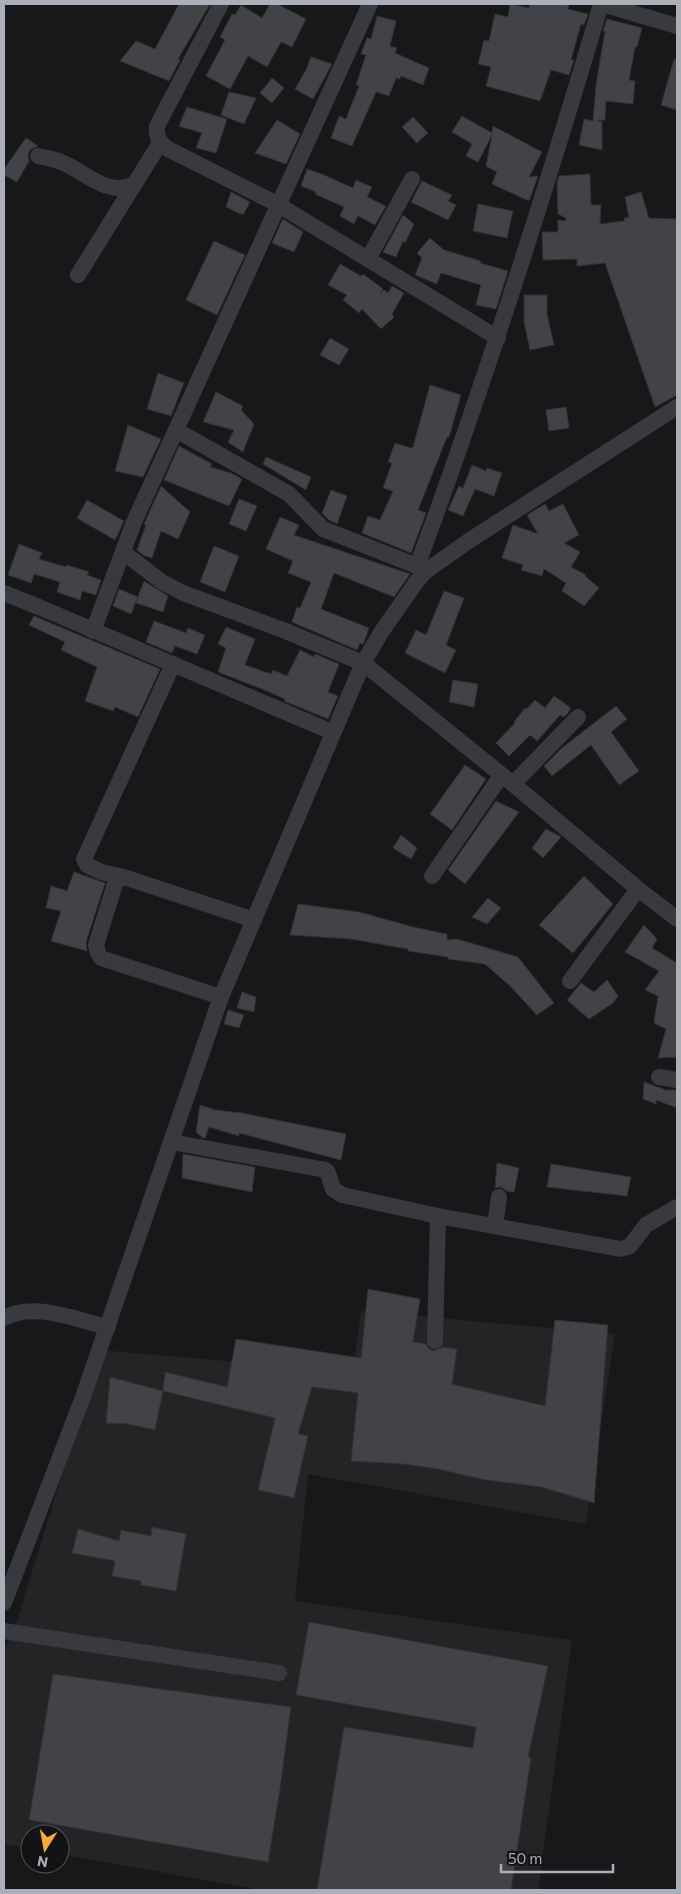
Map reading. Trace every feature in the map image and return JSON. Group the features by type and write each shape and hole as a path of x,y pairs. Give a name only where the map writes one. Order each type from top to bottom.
{"street":[{"path":"222,4 157,126 160,143 168,149 277,204 498,338"},
{"path":"93,630 134,522 277,204 370,4"},
{"path":"4,1603 83,1397 222,996 332,732 363,663 382,631 417,581 422,568 498,338 602,4 677,26"},
{"path":"78,275 160,143"},
{"path":"38,156 61,162 108,187 118,189 134,184"},
{"path":"368,259 412,179"},
{"path":"422,568 470,540 677,407"},
{"path":"176,430 289,494 324,529 422,568"},
{"path":"123,552 162,582 183,592 363,663 677,919"},
{"path":"4,593 332,732"},
{"path":"173,664 84,859 87,866 120,878 254,920"},
{"path":"432,876 507,780 547,747 578,717"},
{"path":"120,878 114,884 96,946 102,958 222,996"},
{"path":"570,981 638,889"},
{"path":"659,1077 677,1080"},
{"path":"171,1142 328,1171 333,1190 339,1194 438,1216 625,1249 636,1241 646,1225 677,1207"},
{"path":"495,1226 499,1197"},
{"path":"434,1341 438,1216"},
{"path":"4,1318 15,1312 35,1310 108,1327"},
{"path":"4,1631 279,1673"}],"shaded area":[{"path":"361,1311 615,1334 586,1524 308,1474 295,1601 572,1640 538,1890 260,1890 70,1856 70,1824 20,1824 20,1847 4,1844 4,1651 17,1621 100,1350 353,1372"}],"building":[{"path":"179,4 210,4 178,59 180,60 169,81 120,61 136,41 155,49"},
{"path":"270,4 277,4 306,19 292,47 281,42 267,67 248,56 230,89 206,76 225,40 220,37 232,14 235,15 241,5 262,18"},
{"path":"510,4 529,8 530,4 569,4 568,9 588,14 584,25 581,24 569,75 551,70 540,101 486,86 491,67 478,64 484,40 489,41 495,14 508,17"},
{"path":"377,16 396,21 390,46 397,48 395,53 429,68 423,85 401,76 400,79 396,78 389,96 376,92 352,146 331,138 339,116 346,119 359,86 356,85 366,55 361,54 367,38 371,39"},
{"path":"607,19 642,28 637,47 635,47 629,80 635,81 633,104 606,101 605,120 597,121 602,122 602,150 579,145 584,119 593,121 596,85 605,31 603,31"},
{"path":"311,57 332,64 313,99 295,89"},
{"path":"674,59 677,60 677,110 661,105"},
{"path":"272,78 284,88 272,103 260,93"},
{"path":"229,92 256,98 244,124 221,115"},
{"path":"187,107 227,119 216,153 196,148 202,133 179,126"},
{"path":"462,116 492,133 493,126 542,152 529,177 538,176 529,201 492,184 497,172 486,166 492,135 478,162 466,156 472,144 452,132"},
{"path":"413,117 428,133 417,143 402,127"},
{"path":"277,120 300,134 286,164 255,153"},
{"path":"26,138 38,146 30,150 28,154 29,161 17,182 4,175 4,169"},
{"path":"307,169 353,188 356,180 372,187 367,197 386,206 375,225 358,216 354,224 340,216 344,207 301,186"},
{"path":"590,174 591,205 601,205 600,224 624,221 625,217 629,218 625,197 641,192 649,218 677,219 677,395 655,407 605,263 577,266 577,259 543,260 542,232 558,232 558,220 565,221 566,218 558,214 557,183 559,176"},
{"path":"422,181 452,195 448,201 456,205 448,220 411,202"},
{"path":"231,192 250,202 243,215 226,207"},
{"path":"478,204 513,211 507,238 473,231"},
{"path":"403,215 414,224 405,243 403,241 396,257 383,252"},
{"path":"283,219 303,232 294,252 272,243"},
{"path":"430,238 444,250 508,271 496,309 476,305 481,285 441,273 437,284 415,275 422,258 417,253"},
{"path":"214,241 245,255 217,315 186,300"},
{"path":"340,264 361,276 363,274 383,289 381,293 384,290 388,293 392,286 404,293 392,314 394,317 381,329 362,309 359,313 343,300 347,295 328,285"},
{"path":"524,295 547,295 547,314 554,345 530,350 524,322"},
{"path":"330,338 349,349 339,365 320,355"},
{"path":"158,373 184,383 171,416 147,409"},
{"path":"430,385 461,395 449,437 447,437 418,510 426,513 411,553 362,533 368,516 380,520 393,491 383,488 392,463 388,462 395,443 413,447"},
{"path":"216,392 243,406 241,410 254,424 243,452 228,442 234,430 203,422"},
{"path":"566,407 569,428 549,431 546,410"},
{"path":"128,425 161,439 143,477 115,471"},
{"path":"179,446 212,464 210,467 231,473 242,479 229,506 164,480"},
{"path":"266,457 311,477 306,490 263,464"},
{"path":"472,465 486,471 487,468 502,473 494,496 475,489 463,516 448,510 459,486 463,488"},
{"path":"161,486 190,512 178,539 161,531 152,558 143,555 137,550 146,525 144,524"},
{"path":"331,490 347,496 337,524 329,520 322,513"},
{"path":"239,499 257,506 246,531 229,524"},
{"path":"87,500 124,521 115,540 77,518"},
{"path":"545,504 549,511 563,504 579,535 564,543 580,552 571,567 586,575 599,588 584,606 562,591 566,583 544,569 542,576 521,570 523,565 502,558 513,525 538,534 527,515"},
{"path":"280,517 299,525 294,535 410,574 394,597 334,573 321,609 369,628 363,644 360,643 357,650 292,622 297,607 300,608 311,582 288,573 293,561 266,549"},
{"path":"19,544 42,553 39,559 89,572 87,575 101,580 96,595 82,591 80,600 57,592 60,582 34,574 31,583 8,575"},
{"path":"214,546 239,556 225,592 200,582"},
{"path":"144,581 168,596 163,612 136,603"},
{"path":"119,589 138,597 131,614 113,606"},
{"path":"444,591 464,598 446,645 456,650 445,673 405,653 416,630 426,635"},
{"path":"34,616 160,669 138,717 115,707 113,711 85,701 97,667 61,650 65,642 29,625"},
{"path":"154,621 186,633 188,628 205,635 197,654 175,646 172,653 146,642"},
{"path":"226,627 255,639 245,665 271,674 273,670 287,676 300,650 314,657 315,654 339,664 328,692 338,696 328,719 284,701 285,699 262,689 218,672 226,648 218,644"},
{"path":"453,680 478,684 474,707 449,702"},
{"path":"554,696 571,708 568,713 564,717 560,715 537,741 530,735 509,756 496,743 515,723 525,708 527,709 535,700 545,708"},
{"path":"616,706 627,719 611,732 639,771 619,785 591,745 552,776 544,766 562,748"},
{"path":"465,765 486,779 452,830 430,814"},
{"path":"496,801 519,812 465,884 448,870"},
{"path":"546,829 561,837 543,858 532,848"},
{"path":"401,835 417,848 411,859 393,848"},
{"path":"74,872 105,883 86,942 87,951 51,941 61,911 46,908 51,886 67,891"},
{"path":"584,876 613,904 573,953 539,925"},
{"path":"488,898 501,908 487,924 472,917"},
{"path":"298,904 359,912 447,934 447,940 457,939 518,957 554,1003 537,1015 510,986 485,964 448,959 448,957 351,939 290,935"},
{"path":"644,925 657,939 652,948 677,963 677,1057 658,1058 666,1029 654,1023 658,996 645,990 659,971 625,952"},
{"path":"607,980 618,996 613,1003 589,1019 567,1000 581,983 594,992"},
{"path":"242,992 256,997 254,1012 237,1008"},
{"path":"228,1010 244,1015 239,1028 224,1024"},
{"path":"644,1082 666,1090 677,1090 677,1108 656,1100 656,1104 643,1099"},
{"path":"200,1105 215,1110 242,1113 346,1134 341,1160 209,1127 205,1138 203,1138 196,1132"},
{"path":"183,1154 255,1167 252,1192 182,1178"},
{"path":"497,1163 519,1168 514,1192 507,1191 501,1187 495,1188"},
{"path":"551,1164 631,1177 627,1196 547,1187"},
{"path":"368,1289 420,1299 413,1342 426,1344 429,1349 434,1351 443,1347 457,1349 452,1384 545,1406 555,1320 608,1325 594,1503 542,1487 486,1480 438,1469 403,1464 351,1461 358,1393 312,1387 298,1434 308,1436 294,1498 258,1490 275,1418 163,1391 165,1372 227,1387 236,1339 361,1358"},
{"path":"110,1377 163,1391 155,1430 128,1424 106,1423"},
{"path":"152,1527 186,1534 176,1591 141,1585 141,1581 112,1576 115,1561 72,1553 78,1529 119,1541 121,1530 151,1536"},
{"path":"309,1622 548,1666 528,1757 531,1758 511,1890 317,1890 344,1727 473,1748 476,1727 296,1695"},
{"path":"53,1674 291,1707 268,1862 70,1827 70,1824 52,1824 29,1820"}]}
